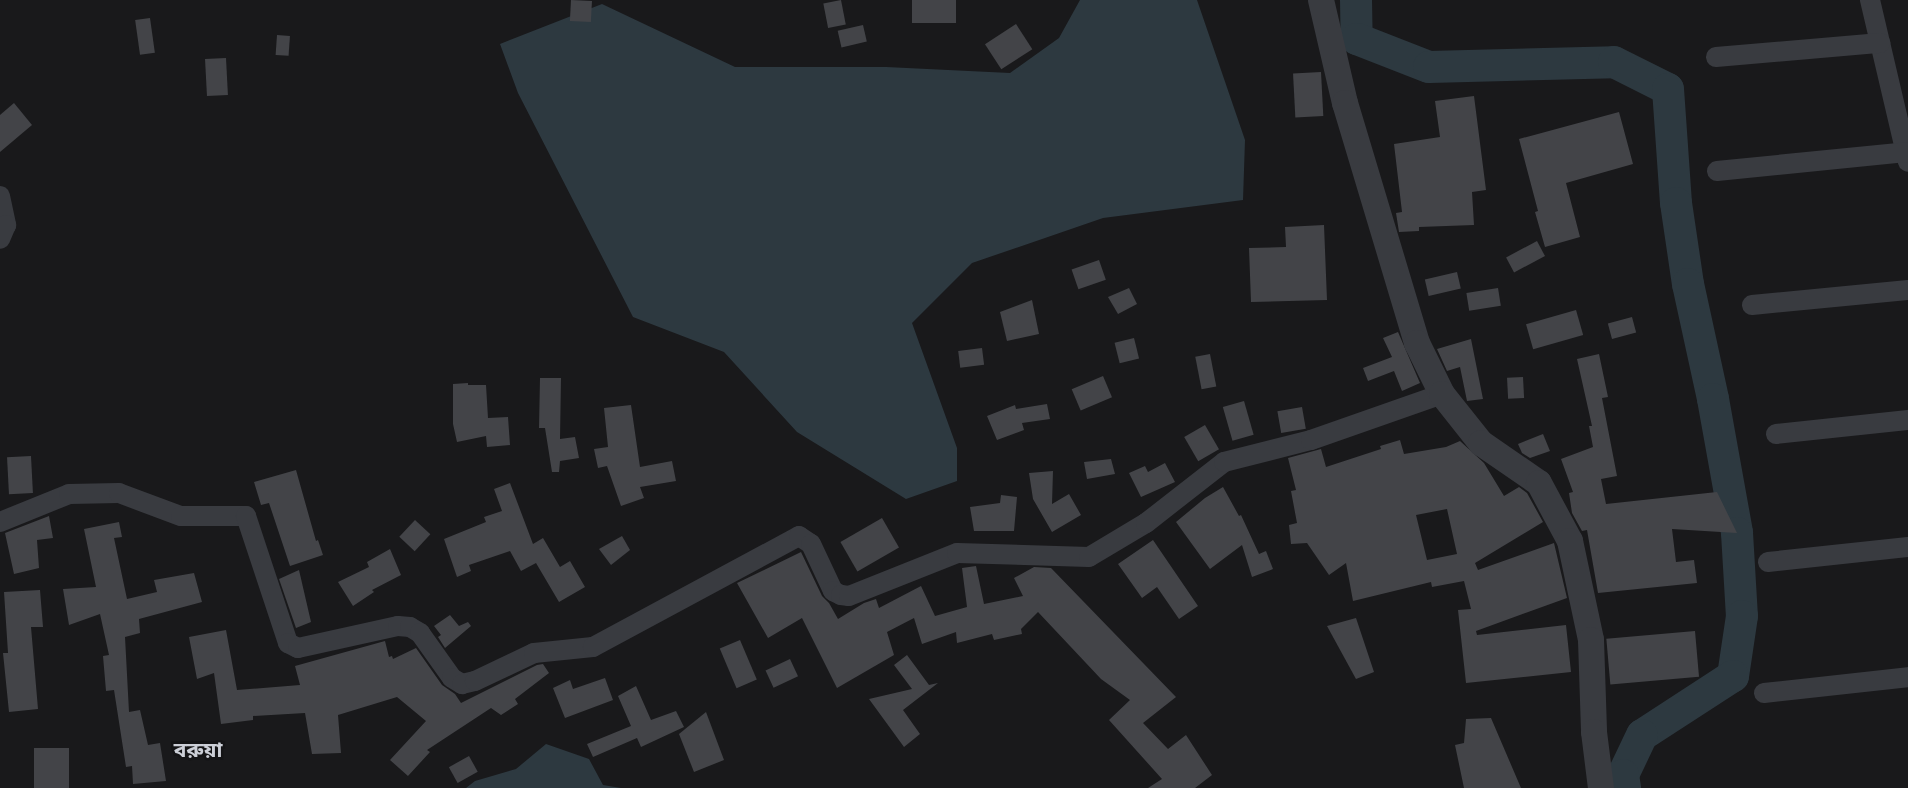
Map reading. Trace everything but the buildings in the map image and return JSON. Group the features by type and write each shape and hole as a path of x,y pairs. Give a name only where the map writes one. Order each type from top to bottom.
{"street":[{"path":"1321,0 1345,103 1418,343 1442,394 1481,443 1539,483 1570,541 1591,640 1594,732 1601,788"},
{"path":"1717,171 1907,157 1870,0"},
{"path":"1716,57 1880,43"},
{"path":"0,196 6,225 0,239"},
{"path":"1752,305 1908,290"},
{"path":"0,522 69,494 119,493 181,516 246,516 288,643 298,648 398,626 410,627 420,633 452,678 462,684 475,681 534,652 593,647 799,536 811,544 833,591 849,596 957,553 1089,557 1146,523 1224,462 1311,440 1442,394"},
{"path":"1776,434 1908,420"},
{"path":"1768,562 1908,547"},
{"path":"1764,693 1908,678"}],"shaded area":[{"path":"1080,0 1197,0 1245,140 1243,200 1103,218 972,263 912,323 957,448 957,481 906,499 797,432 724,352 633,317 518,93 500,44 602,4 735,67 886,67 1010,73 1059,38"},
{"path":"546,744 589,759 603,785 621,788 466,788 475,781 516,769"}],"waterway":[{"path":"1356,0 1357,39 1429,67 1614,62 1668,89 1676,203 1688,284 1713,399 1737,533 1742,616 1733,676 1642,735 1623,775 1625,788"}],"district":[{"name":"বরুয়া","path":"198,750"}]}
